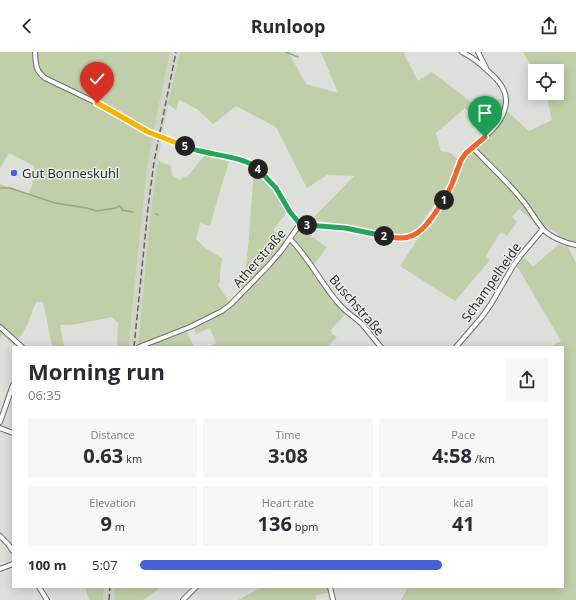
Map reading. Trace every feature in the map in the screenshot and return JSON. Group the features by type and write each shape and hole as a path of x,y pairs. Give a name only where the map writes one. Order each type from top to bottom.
{"street":[{"path":"35,52 37,69 45,78 97,103 148,132 199,151 238,159 255,165 276,188 290,212 300,224"},
{"path":"462,52 471,56 487,70"},
{"path":"478,52 487,70"},
{"name":"Atherstraße","path":"142,346 190,328 222,311 231,304 269,265 300,224 345,228 400,238 408,238 423,228 447,195 461,160 472,147 492,130 504,114 506,108 505,91 498,80 487,70"},
{"path":"472,147 522,199 543,229 554,237 576,245"},
{"name":"Schampelheide","path":"457,346 481,318 517,260 543,229"},
{"name":"Buschstraße","path":"290,239 308,260 340,305 361,323 380,346"},
{"path":"0,327 21,346"},
{"path":"0,422 12,388"},
{"path":"0,428 12,433"},
{"path":"0,536 12,550"},
{"path":"0,569 12,564"},
{"path":"40,588 47,600"},
{"path":"183,600 195,588"},
{"path":"330,588 333,600"}],"shaded area":[{"path":"170,52 180,52 164,125 158,161 150,218 137,346 128,346 147,169"},
{"path":"104,588 115,588 114,600 103,600"}],"green space":[{"path":"0,52 170,52 147,169 128,346 117,346 118,323 112,317 72,325 60,325 64,346 52,346 43,302 36,302 28,323 14,345 2,334 0,339 0,184 28,195 33,183 34,166 9,153 0,168"},
{"path":"180,52 289,52 306,84 338,93 321,52 406,52 404,54 418,81 432,72 471,102 504,99 499,116 488,130 465,108 436,133 441,151 451,153 457,159 449,184 415,232 400,234 382,232 358,226 318,221 313,218 354,176 327,175 307,188 276,127 236,106 213,124 197,109 179,100 176,110 168,104"},
{"path":"523,52 576,52 576,243 559,237 557,233 545,226 535,225 532,220 519,209 512,217 517,222 507,236 501,232 485,257 490,260 455,301 400,266 419,237 450,196 468,154 475,150 494,132 507,111 529,131 552,120 548,100 564,100 564,64 530,64"},
{"path":"206,154 229,162 210,226 200,223 196,239 204,247 222,258 220,281 218,285 229,302 197,322 138,344 150,218 158,161 171,166 172,175 180,180 184,176 187,177"},
{"path":"254,167 274,188 287,212 273,230 290,246 300,228 327,247 315,263 314,276 345,314 331,330 332,334 337,337 328,346 210,346 216,343 210,328 196,334 194,329 229,309 245,290 241,288 245,274"},
{"path":"559,244 568,247 576,263 576,600 401,600 407,588 564,588 564,346 552,346 561,341 517,266 524,257 533,267"},
{"path":"187,332 194,346 153,346 153,344"},
{"path":"85,588 104,588 103,600 89,600"},
{"path":"115,588 160,588 143,600 114,600"},
{"path":"260,588 328,588 329,593 316,595 316,600 238,600"}],"waterway":[{"path":"286,52 298,57"},
{"path":"0,188 10,188 55,203 87,208 96,211 116,208 119,206 122,210 133,212"}],"railway":[{"path":"134,346 154,162 176,52"},
{"path":"109,600 110,588"}],"place":[{"name":"Gut Bonneskuhl","path":"14,173"}],"route":[{"path":"97,103 148,132 199,151 238,159 255,165 276,188 290,212 300,224 345,228 400,238 408,238 418,233 430,220 447,195 461,160 472,147 485,137"}]}
